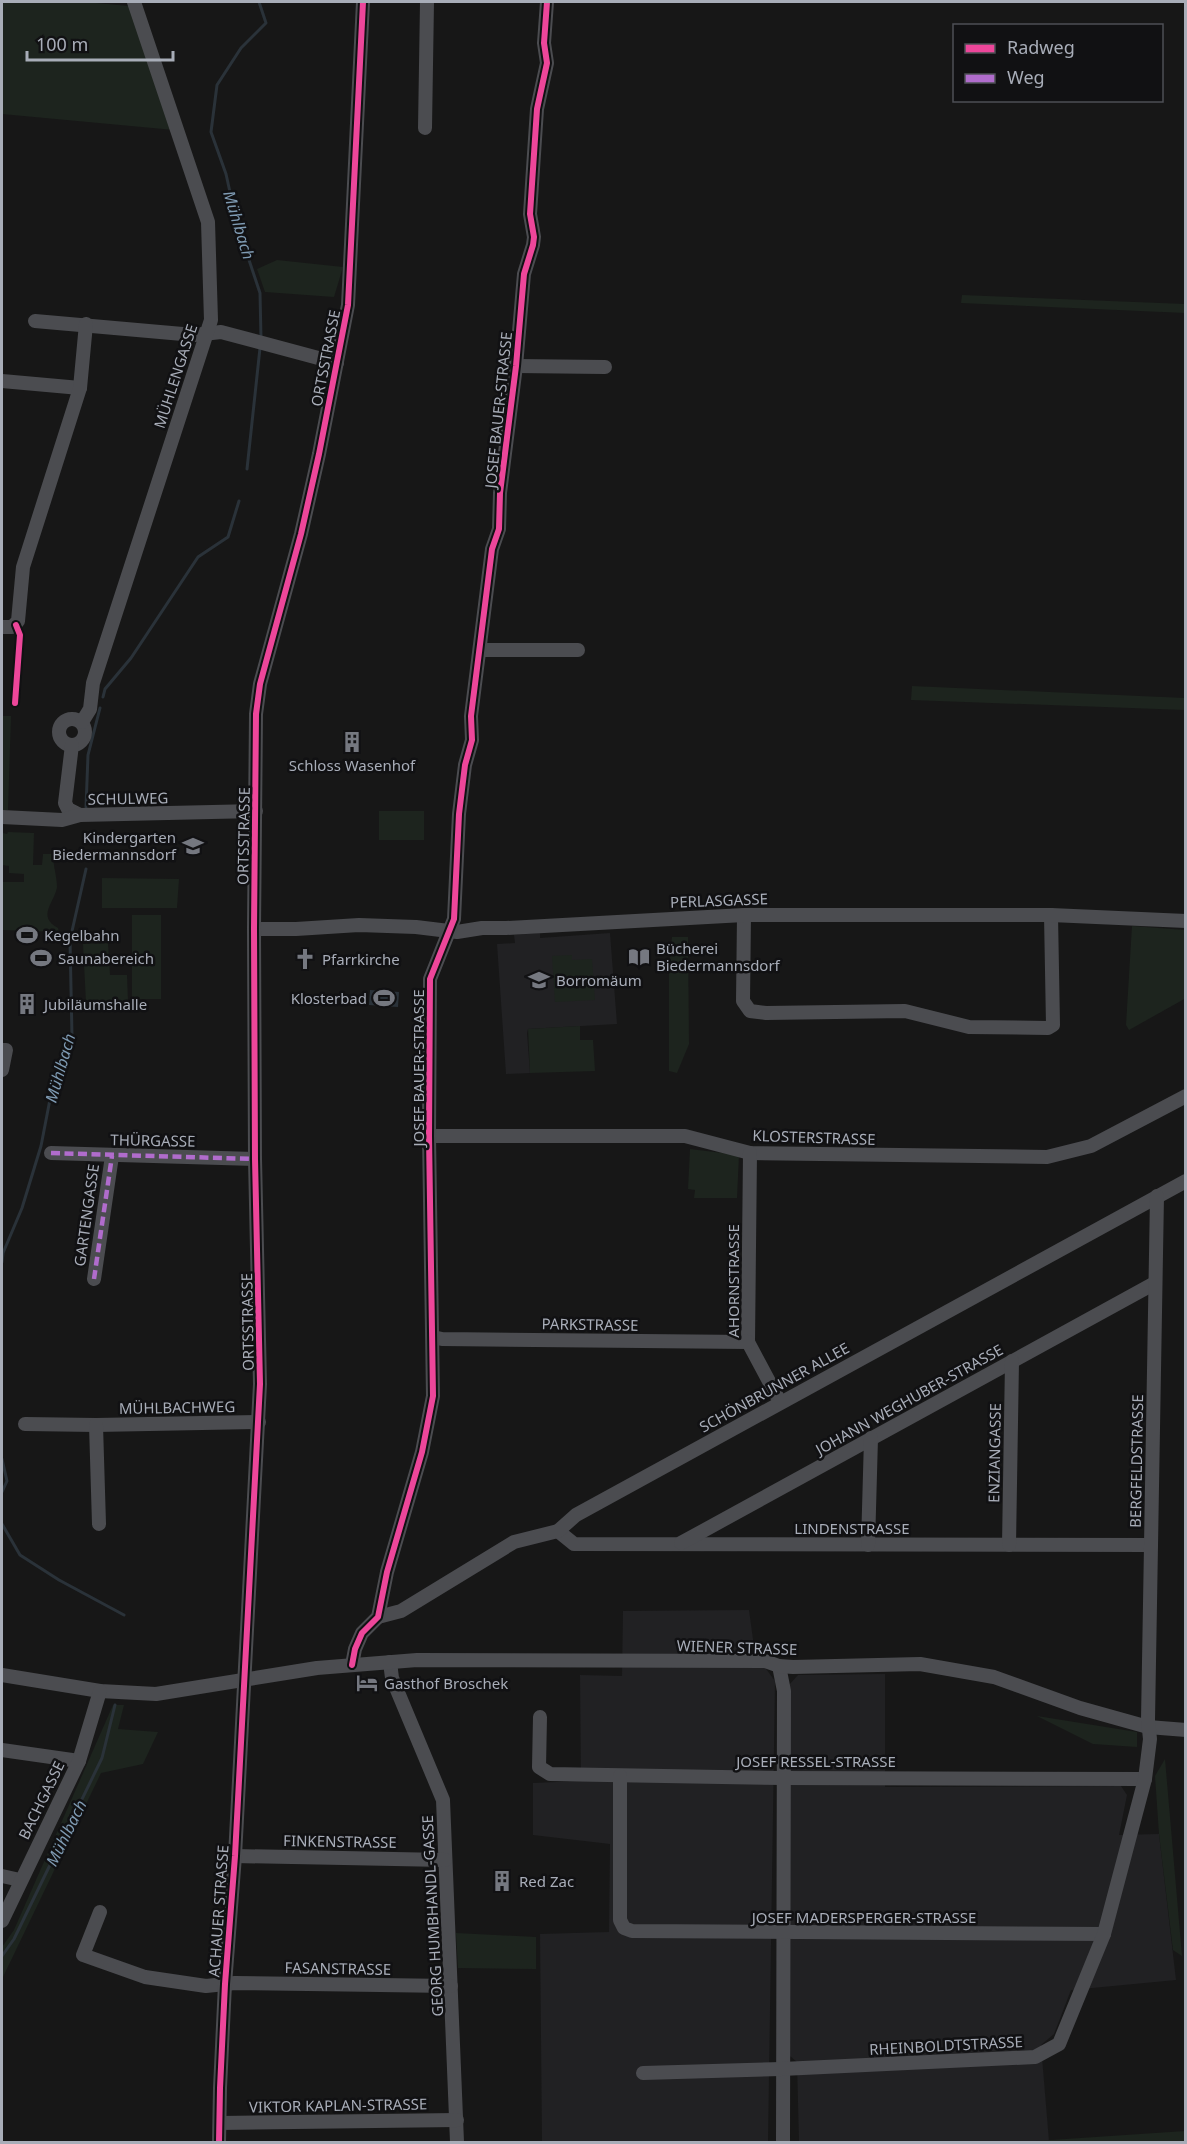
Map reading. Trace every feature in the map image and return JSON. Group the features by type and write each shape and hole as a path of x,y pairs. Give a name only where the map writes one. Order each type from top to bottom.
{"street":[{"name":"MÜHLENGASSE","path":"84,815 68,809 65,804 72,745 80,742 85,735 81,722 90,709 93,683 211,320 208,222 134,2"},
{"name":"ORTSSTRASSE","path":"244,1681 260,1384 255,1160 256,714 260,684 301,534 348,304 363,2"},
{"path":"425,128 427,2"},
{"name":"JOSEF BAUER-STRASSE","path":"352,1665 355,1648 362,1634 378,1617 387,1572 422,1452 433,1396 429,1136 430,979 450,932 455,910 459,814 465,765 472,741 471,716 492,549 499,529 500,493 516,366 524,274 534,237 530,214 537,109 547,63 544,43 547,2"},
{"path":"35,321 194,334 221,332 337,363"},
{"path":"2,627 12,627 18,621 23,567 80,388 86,324"},
{"path":"516,366 605,367"},
{"path":"2,381 80,388"},
{"path":"480,650 578,650"},
{"path":"72,745 61,740 59,728 64,721 69,719 81,722"},
{"name":"SCHULWEG","path":"2,818 62,820 84,815 256,811"},
{"path":"744,915 743,1001 750,1011 766,1013 905,1011 969,1027 1048,1028 1053,1025 1052,915"},
{"name":"PERLASGASSE","path":"254,929 359,925 464,932 482,928 744,915 1052,915 1185,921"},
{"path":"2,1050 6,1050 2,1070"},
{"name":"KLOSTERSTRASSE","path":"429,1136 686,1136 750,1153 1047,1157 1091,1146 1185,1096"},
{"name":"THÜRGASSE","path":"51,1153 255,1160"},
{"name":"AHORNSTRASSE","path":"750,1153 748,1342 780,1402"},
{"name":"GARTENGASSE","path":"94,1279 112,1156"},
{"name":"SCHÖNBRUNNER ALLEE","path":"378,1617 401,1611 514,1542 558,1531 576,1515 1185,1181"},
{"name":"BERGFELDSTRASSE","path":"1148,1727 1157,1196"},
{"name":"JOHANN WEGHUBER-STRASSE","path":"679,1544 1155,1283"},
{"name":"PARKSTRASSE","path":"433,1337 442,1339 748,1342"},
{"name":"ENZIANGASSE","path":"1009,1545 1012,1361"},
{"name":"MÜHLBACHWEG","path":"25,1424 259,1422"},
{"path":"96,1425 99,1524"},
{"path":"868,1545 871,1438"},
{"name":"LINDENSTRASSE","path":"558,1531 574,1544 1151,1545"},
{"name":"WIENER STRASSE","path":"2,1675 100,1691 156,1694 317,1668 417,1660 765,1661 779,1666 920,1664 994,1677 1080,1708 1148,1727 1185,1730"},
{"name":"GEORG HUMBHANDL-GASSE","path":"390,1662 392,1678 443,1800 457,2142"},
{"path":"779,1666 784,1691 782,1778 783,2142"},
{"name":"ACHAUER STRASSE","path":"219,2142 225,1984 235,1856 244,1681"},
{"name":"BACHGASSE","path":"2,1921 79,1761 100,1691"},
{"name":"JOSEF RESSEL-STRASSE","path":"540,1717 539,1767 550,1774 612,1773 621,1776 782,1778 1145,1779"},
{"name":"RHEINBOLDTSTRASSE","path":"644,2073 1035,2057 1059,2044 1104,1934 1145,1779 1150,1739 1148,1727"},
{"path":"2,1750 79,1761"},
{"name":"JOSEF MADERSPERGER-STRASSE","path":"621,1776 620,1920 624,1928 632,1931 1104,1934"},
{"name":"FINKENSTRASSE","path":"235,1856 445,1860"},
{"path":"2,1876 20,1880"},
{"name":"FASANSTRASSE","path":"100,1912 83,1955 145,1977 206,1986 225,1984 451,1986"},
{"name":"VIKTOR KAPLAN-STRASSE","path":"220,2123 457,2120"}],"shaded area":[{"path":"2,2 85,2 129,6 174,130 2,114"},
{"path":"277,260 343,267 334,297 265,292 257,269"},
{"path":"962,295 1185,304 1185,313 961,303"},
{"path":"912,686 1185,698 1185,710 911,700"},
{"path":"2,716 11,716 8,810 2,810"},
{"path":"379,811 424,811 424,840 379,840"},
{"path":"3,833 34,833 33,865 42,865 43,854 53,854 57,887 47,914 48,919 58,928 59,932 2,930 2,882 24,882 24,874 9,873 9,866 2,865 2,837"},
{"path":"102,878 179,879 177,908 102,908"},
{"path":"132,915 161,915 161,999 132,999"},
{"path":"1132,926 1185,930 1186,998 1129,1030 1126,1025"},
{"path":"540,933 540,938 610,933 617,1024 528,1029 530,1073 506,1074 497,944 515,943 514,935"},
{"path":"672,937 688,937 689,1044 677,1073 669,1071 669,968"},
{"path":"108,943 110,975 127,975 128,1001 86,1003 83,944"},
{"path":"572,955 572,960 592,959 595,1000 555,1002 552,956"},
{"name":"Klosterbad","path":"370,990 399,992 398,1007 369,1005"},
{"path":"580,1026 580,1040 593,1040 595,1071 530,1073 528,1029"},
{"path":"690,1149 739,1155 737,1198 694,1198 695,1190 688,1189"},
{"path":"749,1610 755,1654 775,1681 768,2142 542,2142 540,1934 609,1932 610,1844 533,1835 533,1783 581,1781 580,1675 622,1676 623,1611"},
{"path":"885,1674 885,1787 1121,1786 1127,1795 1119,1835 1159,1834 1176,1980 1071,1990 1054,2034 1041,2045 1049,2141 799,2142 797,2062 790,2056 789,1685 798,1675"},
{"path":"113,1705 124,1705 118,1729 158,1732 143,1764 101,1773 2,1979 2,1947 14,1930"},
{"path":"1037,1716 1137,1732 1137,1747 1093,1744"},
{"path":"1165,1759 1182,1956 1173,1950 1159,1834 1155,1776"},
{"path":"456,1933 536,1937 536,1969 458,1968"},
{"path":"1185,2131 1185,2142 1021,2142"}],"waterway":[{"name":"Mühlbach","path":"259,2 266,23 241,48 217,85 211,132 226,174 237,224 260,293 261,338"},
{"name":"Mühlbach","path":"247,469 260,348"},
{"name":"Mühlbach","path":"103,697 105,689 131,658 198,557 228,537 239,501"},
{"name":"Mühlbach","path":"86,807 88,755 100,708"},
{"name":"Mühlbach","path":"2,1262 3,1253 22,1208 41,1146 52,1089 72,1036 70,940 86,869"},
{"name":"Mühlbach","path":"2,1459 7,1481 2,1492"},
{"name":"Mühlbach","path":"2,1524 20,1555 59,1580 124,1615"},
{"name":"Mühlbach","path":"2,1956 14,1939 102,1758 115,1705"}],"marked path":[{"path":"51,1153 255,1159"},
{"path":"94,1279 112,1156"}],"cycle path":[{"path":"219,2142 225,1984 235,1856 260,1384 255,1159 256,714 260,684 301,534 319,454 348,305 363,2"},
{"path":"352,1665 355,1649 362,1633 378,1617 387,1572 422,1452 433,1396 429,1136 430,979 454,919 459,814 465,765 472,740 471,716 492,549 499,529 500,493 516,366 524,274 534,237 530,214 537,109 547,63 544,43 547,2"},
{"path":"15,703 20,635 16,625"}],"place":[{"name":"Schloss Wasenhof","path":"352,742"},
{"name":"Kindergarten Biedermannsdorf","path":"193,846"},
{"name":"Kegelbahn","path":"27,935"},
{"name":"Bücherei Biedermannsdorf","path":"639,957"},
{"name":"Saunabereich","path":"41,958"},
{"name":"Pfarrkirche","path":"305,959"},
{"name":"Borromäum","path":"539,980"},
{"name":"Klosterbad","path":"384,998"},
{"name":"Jubiläumshalle","path":"27,1004"},
{"name":"Gasthof Broschek","path":"367,1683"},
{"name":"Red Zac","path":"502,1881"}]}
